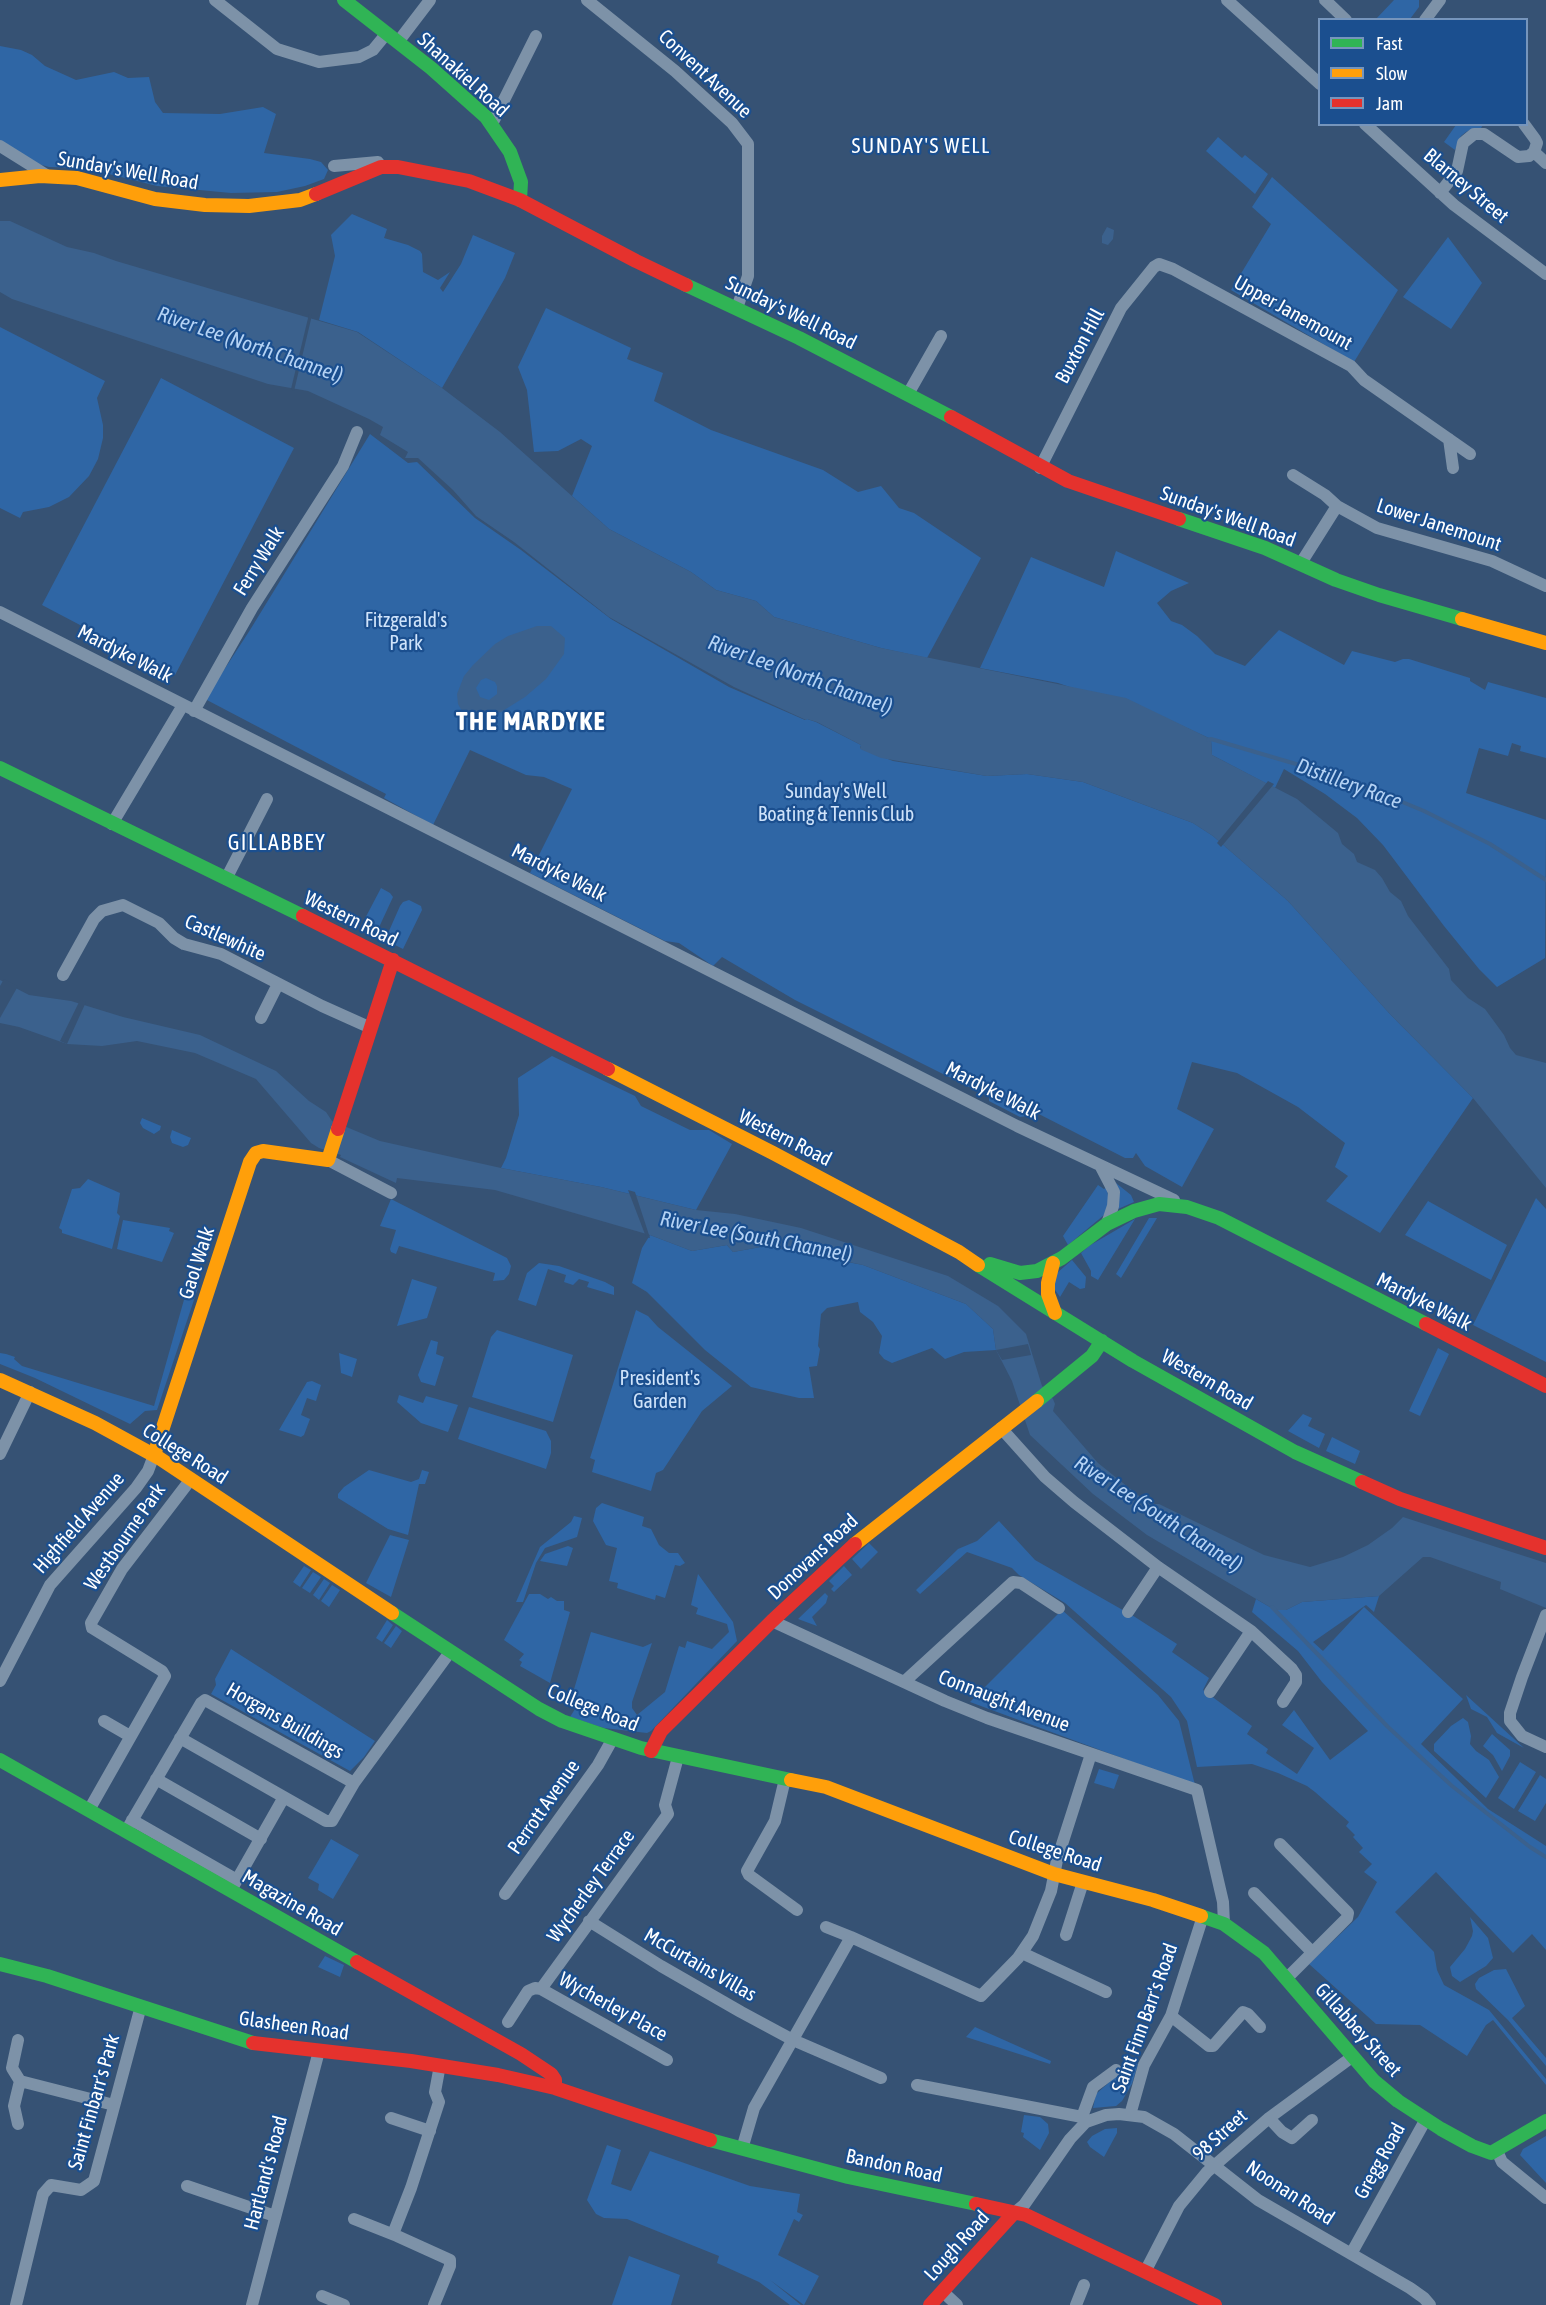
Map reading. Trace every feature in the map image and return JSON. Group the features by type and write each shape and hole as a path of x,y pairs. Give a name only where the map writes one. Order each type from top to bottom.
{"main road":[{"name":"Shanakiel Road","path":"344,0 463,95 492,124 510,152 515,165 522,187 520,200"},
{"name":"Sunday's Well Road","path":"0,180 77,178 145,197 180,202 266,205 300,200 381,167 398,167 469,182 520,200 636,261 737,308 908,394 1040,468 1068,481 1265,548 1336,580 1379,595 1546,644"},
{"name":"Western Road","path":"0,768 393,960 773,1152 959,1252 1191,1395 1295,1452 1400,1499 1546,1548"},
{"path":"329,1156 393,960"},
{"name":"Gaol Walk","path":"154,1455 251,1159 256,1153 262,1151 329,1156"},
{"name":"Mardyke Walk","path":"959,1252 1001,1269 1020,1273 1037,1271 1053,1263 1107,1224 1134,1211 1159,1204 1187,1207 1219,1218 1546,1386"},
{"path":"1053,1263 1048,1294 1055,1313"},
{"name":"Donovans Road","path":"651,1751 661,1731 772,1621 870,1531 1048,1393 1092,1356 1102,1341"},
{"name":"College Road","path":"0,1380 95,1423 154,1455 450,1652 550,1715 612,1740 651,1751 843,1793 1054,1874 1154,1900 1203,1916"},
{"name":"Magazine Road","path":"0,1760 89,1810 129,1826 234,1885 521,2054 551,2074 555,2080 555,2088"},
{"name":"Gillabbey Street","path":"1203,1916 1224,1924 1252,1942 1287,1978 1352,2057 1389,2094 1426,2119 1483,2151 1497,2151"},
{"name":"Glasheen Road","path":"0,1964 46,1976 241,2041 440,2065 555,2088"},
{"name":"Bandon Road","path":"555,2088 683,2132 742,2149 848,2177 923,2192 1035,2219 1146,2270 1215,2305"},
{"path":"1497,2151 1514,2138 1546,2121"},
{"name":"Lough Road","path":"930,2305 1013,2214"}],"street":[{"path":"214,0 277,49 319,62 359,57 373,50 393,38 430,0"},
{"name":"Convent Avenue","path":"587,0 675,70 732,123 748,144 748,276 737,308"},
{"path":"1227,0 1318,82"},
{"path":"1325,0 1345,18"},
{"path":"1426,18 1437,1"},
{"path":"492,124 537,36"},
{"name":"Blarney Street","path":"1367,126 1440,193 1546,274"},
{"path":"1440,193 1457,171 1463,143 1474,134 1484,134 1518,157 1529,156 1537,143 1525,126"},
{"path":"0,146 49,177"},
{"path":"1533,152 1546,163"},
{"path":"334,166 378,162 381,167"},
{"name":"Buxton Hill","path":"1040,468 1121,308 1154,267 1164,265 1173,269"},
{"name":"Upper Janemount","path":"1173,269 1351,366 1364,380 1470,454"},
{"path":"908,394 941,336"},
{"name":"Ferry Walk","path":"112,824 343,466 357,432"},
{"path":"1449,439 1453,468"},
{"name":"Lower Janemount","path":"1293,475 1325,495 1337,506 1377,528 1492,561 1546,586"},
{"path":"1301,563 1337,506"},
{"name":"Mardyke Walk","path":"0,612 1101,1167 1187,1207"},
{"path":"226,879 267,799"},
{"name":"Castlewhite","path":"63,975 94,919 102,911 123,905 159,923 174,938 184,944 221,954 370,1028"},
{"path":"261,1018 278,984"},
{"name":"Gaol Walk","path":"329,1156 391,1193"},
{"path":"1101,1167 1114,1191 1113,1206 1107,1224"},
{"path":"0,1454 30,1392"},
{"path":"1001,1428 1047,1479 1102,1524 1158,1567 1251,1631 1296,1675 1296,1682 1283,1702"},
{"name":"Highfield Avenue","path":"0,1681 50,1585 136,1488 148,1471 154,1455"},
{"name":"Westbourne Park","path":"89,1810 165,1676 165,1673 92,1628 91,1623 122,1569 191,1479"},
{"path":"1128,1612 1158,1567"},
{"name":"Connaught Avenue","path":"904,1682 1013,1582 1020,1583 1059,1608"},
{"path":"1546,1615 1519,1686 1510,1713 1510,1721 1522,1736 1546,1747"},
{"name":"Connaught Avenue","path":"772,1621 987,1718 1197,1790 1223,1902 1224,1924"},
{"path":"1210,1692 1251,1631"},
{"name":"Horgans Buildings","path":"180,1738 329,1821 333,1819 354,1783 450,1652"},
{"name":"Horgans Buildings","path":"129,1826 201,1701 208,1700 354,1783"},
{"path":"104,1721 130,1736"},
{"name":"Perrott Avenue","path":"505,1894 598,1765 612,1740"},
{"path":"826,1927 981,1996 1022,1953 1033,1936 1051,1891 1054,1874 1091,1754"},
{"name":"Wycherley Terrace","path":"508,2022 528,1991 532,1988 541,1989 668,1814 665,1806 678,1757"},
{"path":"156,1779 261,1839"},
{"path":"785,1779 775,1821 747,1871 749,1875 797,1910"},
{"path":"234,1885 284,1797"},
{"path":"1280,1844 1348,1913 1347,1918 1287,1978"},
{"path":"1066,1935 1083,1882"},
{"path":"1254,1893 1312,1952"},
{"name":"Saint Finn Barr's Road","path":"1084,2120 1106,2115 1130,2115 1144,2065 1171,2016 1203,1916"},
{"name":"McCurtains Villas","path":"589,1921 697,1987 793,2040 881,2078"},
{"path":"742,2149 753,2108 851,1937"},
{"path":"1022,1953 1106,1992"},
{"name":"Wycherley Place","path":"541,1989 667,2060"},
{"name":"Saint Finbarr's Park","path":"16,2305 44,2194 51,2185 81,2190 92,2184 141,2007"},
{"path":"1171,2016 1209,2046 1213,2046 1243,2012 1248,2014 1260,2027"},
{"path":"18,2040 12,2068 20,2080 114,2104"},
{"name":"Hartland's Road","path":"252,2305 319,2051"},
{"name":"98 Street","path":"1146,2270 1179,2206 1214,2165 1269,2118 1352,2057"},
{"path":"393,2234 411,2188 439,2102 435,2092 440,2065"},
{"path":"1013,2214 1024,2205 1084,2120 1094,2087 1116,2070"},
{"path":"18,2124 14,2106 20,2080"},
{"path":"917,2085 1084,2120"},
{"name":"Noonan Road","path":"1130,2115 1144,2117 1174,2134 1258,2200 1418,2292 1430,2305"},
{"path":"391,2118 430,2131"},
{"path":"1269,2118 1282,2132 1292,2138 1312,2120"},
{"name":"Gregg Road","path":"1351,2254 1426,2119"},
{"path":"1497,2151 1502,2162 1546,2198"},
{"path":"187,2186 275,2216"},
{"path":"354,2220 393,2234 450,2260 450,2266 435,2305"},
{"path":"1076,2305 1084,2285"},
{"path":"943,2292 957,2305"},
{"path":"322,2296 344,2305"}],"green space":[{"path":"1394,0 1419,0 1419,7 1411,18 1377,18"},
{"path":"0,46 21,50 32,55 45,66 76,80 114,72 128,78 149,77 155,102 163,113 220,114 263,107 276,114 264,153 310,159 321,162 328,170 324,179 305,186 277,192 231,193 157,186 85,168 49,167 38,164 0,140"},
{"path":"1455,126 1482,126 1461,136 1455,150 1444,142"},
{"path":"1218,137 1242,158 1245,155 1268,174 1255,194 1206,151"},
{"path":"1272,177 1398,290 1354,362 1231,290 1271,224 1252,207"},
{"path":"352,214 387,229 384,238 420,251 423,272 438,280 450,272 440,288 443,292 461,264 473,235 515,253 505,278 442,388 358,332 319,320 335,256 331,235"},
{"path":"1448,237 1482,283 1451,329 1403,297"},
{"path":"546,308 631,348 627,359 663,373 654,401 711,430 823,470 858,492 881,486 899,508 914,513 981,558 927,658 881,648 774,617 756,601 716,590 691,572 609,529 572,496 592,446 581,439 558,451 534,452 527,390 518,367"},
{"path":"0,327 105,381 97,398 103,425 103,438 98,459 89,476 69,497 49,507 23,512 20,518 0,508"},
{"path":"161,378 294,448 175,675 42,605"},
{"path":"370,434 408,463 417,462 475,518 611,619 729,687 805,720 816,722 861,745 860,748 893,761 987,776 1027,774 1083,782 1193,823 1213,836 1288,901 1389,1013 1473,1098 1380,1233 1326,1201 1348,1176 1335,1167 1345,1143 1298,1107 1237,1073 1192,1062 1177,1109 1214,1129 1182,1187 1145,1166 1136,1153 1133,1158 1125,1158 1029,1109 1027,1116 1020,1117 989,1101 989,1097 795,1000 722,957 713,966 679,943 665,941 530,873 572,789 544,777 526,775 470,750 433,825 384,798 386,794 205,699"},
{"path":"1116,551 1189,583 1171,591 1157,603 1171,621 1182,625 1197,636 1215,654 1245,666 1279,630 1344,665 1352,651 1395,662 1409,659 1470,678 1470,681 1485,690 1488,682 1546,698 1546,758 1520,751 1521,746 1512,743 1508,756 1479,748 1466,793 1546,820 1545,958 1497,987 1444,926 1383,845 1357,818 1325,794 1284,769 1275,788 1212,755 1211,739 1176,723 1058,683 980,668 1031,557 1104,587"},
{"path":"381,888 393,897 375,936 360,928"},
{"path":"409,900 421,906 422,910 403,949 385,940 400,906"},
{"path":"552,1056 635,1096 641,1106 690,1130 709,1130 732,1144 696,1210 601,1187 501,1168 519,1115 518,1078"},
{"path":"142,1118 161,1126 160,1130 154,1134 143,1128 140,1123"},
{"path":"172,1130 191,1138 188,1145 183,1147 172,1143 170,1137"},
{"path":"88,1179 120,1193 117,1213 120,1216 112,1249 62,1233 59,1228 72,1189 80,1188"},
{"path":"1116,1183 1131,1195 1134,1202 1118,1209"},
{"path":"1098,1185 1104,1189 1107,1187 1109,1204 1104,1215 1068,1245 1063,1236"},
{"path":"1536,1198 1546,1209 1546,1362 1473,1325"},
{"path":"391,1199 507,1258 511,1266 509,1274 504,1280 493,1281 495,1273 399,1246 396,1254 391,1252 396,1230 380,1226"},
{"path":"1428,1201 1507,1245 1491,1280 1405,1235"},
{"path":"1149,1218 1157,1218 1121,1278 1116,1274"},
{"path":"1135,1219 1098,1280 1091,1276 1091,1271 1081,1253"},
{"path":"123,1220 170,1228 169,1231 174,1233 162,1262 117,1249"},
{"path":"650,1235 692,1251 727,1245 733,1252 766,1246 863,1265 966,1304 993,1329 996,1350 964,1352 945,1359 932,1348 892,1363 879,1353 882,1336 873,1322 860,1312 858,1302 827,1308 821,1314 817,1366 809,1367 814,1398 799,1398 751,1387 705,1350 647,1292 632,1283 642,1248"},
{"path":"1072,1260 1086,1277 1085,1288 1080,1289 1069,1282 1060,1297 1053,1287 1057,1273"},
{"path":"539,1263 559,1266 605,1282 614,1287 614,1295 587,1287 589,1282 579,1279 573,1285 564,1282 566,1275 548,1269 536,1306 518,1300 527,1273"},
{"path":"412,1279 437,1287 427,1318 397,1326"},
{"path":"189,1282 199,1285 157,1410 145,1411 130,1424 35,1378 0,1364 0,1353 6,1354 15,1357 14,1359 22,1366 154,1406"},
{"name":"President's Garden","path":"636,1310 648,1316 658,1327 732,1386 702,1411 663,1470 656,1473 651,1491 592,1472 595,1460 590,1458"},
{"path":"497,1330 573,1355 553,1422 472,1397 491,1337"},
{"path":"431,1340 438,1342 436,1354 444,1357 435,1386 421,1382 418,1375"},
{"path":"1438,1348 1449,1354 1420,1416 1409,1411"},
{"path":"339,1353 357,1359 352,1377 341,1373"},
{"path":"312,1381 321,1385 316,1401 307,1398 301,1415 310,1419 304,1435 301,1437 279,1430 307,1382"},
{"path":"399,1395 423,1403 426,1396 458,1405 448,1432 421,1423 397,1402"},
{"path":"469,1407 546,1431 551,1441 551,1453 546,1469 458,1439"},
{"path":"1303,1414 1312,1418 1308,1426 1325,1434 1319,1448 1288,1431"},
{"path":"1332,1437 1360,1451 1355,1464 1326,1451"},
{"path":"369,1470 411,1482 419,1479 422,1470 429,1472 425,1484 419,1484 408,1535 388,1529 338,1498 338,1494 344,1487"},
{"path":"602,1503 644,1517 642,1526 651,1529 659,1545 669,1553 678,1553 685,1563 680,1566 675,1565 665,1598 656,1595 655,1600 617,1588 618,1583 609,1581 617,1548 606,1545 593,1521 596,1508"},
{"path":"574,1516 582,1518 577,1537 545,1548 536,1563 523,1602 516,1602 540,1547 571,1522"},
{"path":"999,1521 1035,1560 1135,1617 1177,1644 1172,1652 1209,1678 1203,1690 1252,1726 1247,1734 1268,1749 1266,1753 1297,1774 1314,1748 1282,1725 1294,1710 1330,1760 1368,1731 1322,1682 1298,1651 1252,1612 1256,1599 1275,1610 1286,1610 1302,1602 1379,1596 1374,1612 1366,1605 1313,1642 1323,1651 1364,1607 1463,1699 1421,1744 1488,1809 1546,1846 1546,1950 1532,1934 1513,1953 1436,1872 1395,1912 1434,1952 1437,1970 1444,1985 1489,2010 1546,2079 1546,2085 1493,2020 1486,2025 1467,2056 1420,2025 1376,2024 1309,1964 1358,1917 1377,1882 1364,1872 1372,1864 1359,1852 1363,1848 1346,1826 1349,1822 1315,1792 1278,1773 1252,1764 1197,1767 1187,1721 1171,1697 1065,1603 1019,1575 1012,1568 967,1552 920,1594 916,1590 958,1549 977,1541"},
{"path":"390,1535 409,1540 391,1597 366,1583"},
{"path":"869,1543 878,1552 861,1569 852,1559"},
{"path":"568,1546 573,1548 567,1566 540,1561 545,1554"},
{"path":"304,1566 311,1570 300,1587 293,1582"},
{"path":"844,1566 852,1575 834,1592 831,1589 834,1586 829,1581"},
{"path":"313,1572 321,1577 310,1593 302,1588"},
{"path":"698,1574 733,1622 737,1641 647,1733 604,1728 570,1717 575,1709 571,1704 572,1696 591,1632 643,1647 652,1643 632,1702 632,1708 637,1715 665,1692 679,1646 685,1648 687,1641 712,1649 729,1632 727,1624 696,1614 698,1608 691,1605"},
{"path":"324,1579 330,1583 319,1600 313,1595"},
{"path":"332,1585 340,1590 329,1607 321,1601"},
{"path":"825,1593 828,1596 826,1603 812,1617 817,1626 798,1619"},
{"path":"529,1594 540,1594 548,1599 551,1597 557,1601 564,1601 564,1610 570,1612 550,1683 520,1666 522,1662 519,1660 524,1654 504,1640"},
{"path":"1062,1610 1158,1695 1179,1721 1195,1785 970,1702"},
{"path":"387,1620 393,1625 382,1642 376,1638"},
{"path":"396,1626 402,1631 391,1648 384,1643"},
{"path":"231,1649 375,1741 364,1757 350,1771 211,1694 216,1685 215,1679"},
{"path":"1466,1695 1524,1748 1497,1733 1487,1717 1471,1709"},
{"path":"1463,1718 1468,1722 1470,1744 1489,1760 1499,1777 1486,1798 1434,1751 1434,1744 1451,1726"},
{"path":"1492,1734 1510,1750 1510,1756 1502,1771 1493,1755 1483,1746"},
{"path":"1520,1762 1536,1772 1514,1809 1498,1798"},
{"path":"1099,1769 1119,1775 1114,1789 1094,1783"},
{"path":"1540,1775 1546,1779 1546,1803 1535,1821 1518,1811"},
{"path":"331,1839 359,1855 333,1899 318,1890 319,1884 308,1878"},
{"path":"1470,1917 1488,1938 1493,1958 1486,1966 1460,1982 1452,1976 1450,1967 1465,1949 1472,1936"},
{"path":"325,1956 344,1965 340,1977 318,1967"},
{"path":"1506,1969 1525,2006 1512,2018 1546,2058 1546,2066 1508,2020 1476,1989 1475,1984 1479,1978 1494,1970"},
{"path":"975,2027 1051,2061 1050,2064 966,2037"},
{"path":"1132,2062 1138,2064 1132,2084 1122,2101 1116,2106 1093,2108 1096,2094"},
{"path":"1024,2115 1040,2117 1048,2124 1049,2133 1040,2150 1023,2137 1024,2133 1021,2132"},
{"path":"1117,2128 1117,2133 1104,2157 1087,2142 1092,2136 1105,2129"},
{"path":"1546,2136 1546,2183 1520,2155 1523,2149"},
{"path":"607,2145 621,2150 611,2184 631,2191 650,2151 750,2186 800,2194 797,2212 803,2215 799,2222 794,2219 778,2255 819,2276 804,2305 770,2280 801,2305 790,2305 759,2282 717,2263 719,2256 627,2219 604,2218 596,2214 587,2200"},
{"path":"629,2256 680,2275 671,2305 612,2305"}],"water":[{"name":"River Lee (North Channel)","path":"0,221 10,221 67,247 94,253 357,332 442,388 500,432 609,529 691,572 716,590 756,601 774,617 881,648 1126,698 1211,739 1212,755 1297,799 1338,833 1342,844 1354,854 1357,862 1375,870 1390,892 1401,901 1408,916 1449,969 1451,980 1468,998 1485,1009 1516,1055 1546,1063 1546,1188 1473,1098 1389,1013 1288,901 1213,836 1193,823 1083,782 1027,774 987,776 881,758 860,749 861,745 817,722 806,720 734,687 609,617 514,542 476,516 453,490 418,458 405,458 408,452 380,435 383,427 369,419 308,391 268,384 12,299 0,292"},
{"path":"1107,227 1114,230 1113,239 1108,245 1102,243 1102,236"},
{"path":"537,626 551,626 565,638 564,654 546,679 525,697 501,712 480,717 462,711 458,704 457,694 464,676 495,644 508,636","holes":["486,678 495,682 497,694 489,700 480,697 476,688 481,680"]},
{"name":"River Lee (South Channel)","path":"0,980 29,995 71,1001 123,1017 200,1035 276,1071 309,1101 326,1112 332,1121 380,1141 601,1187 696,1210 735,1214 801,1228 948,1276 998,1306 1026,1334 1042,1386 1055,1404 1053,1411 1098,1463 1143,1499 1159,1504 1264,1555 1310,1567 1343,1557 1368,1545 1403,1517 1546,1563 1546,1608 1500,1589 1501,1582 1430,1557 1423,1557 1379,1596 1302,1602 1286,1610 1275,1610 1147,1535 1093,1494 1030,1435 1012,1381 996,1350 993,1329 966,1304 863,1265 766,1246 733,1252 727,1245 692,1251 650,1235 495,1190 397,1178 396,1183 340,1157 341,1155 311,1143 256,1079 195,1053 137,1041 102,1046 67,1044 19,1027 0,1023"}],"pier":[{"path":"309,314 312,315 294,391 291,389"},
{"path":"1268,781 1274,784 1221,847 1217,843"},
{"path":"4,979 18,986 0,1018 0,986"},
{"path":"80,1000 86,1002 67,1044 60,1041"},
{"path":"628,1190 635,1192 650,1238 646,1237"},
{"path":"1028,1344 1031,1355 1002,1360 996,1350"}],"waterway":[{"name":"Distillery Race","path":"1208,740 1347,779 1424,811 1490,844 1546,880"},
{"path":"1272,1607 1388,1727 1452,1786 1546,1857"}],"traffic: fast":[{"path":"344,0 431,68 486,117 510,152 521,182 520,200"},
{"path":"686,285 799,338 951,417"},
{"path":"1179,519 1265,548 1336,580 1462,619"},
{"path":"0,768 303,916"},
{"path":"990,1264 1020,1273 1037,1271 1062,1258 1107,1224 1134,1211 1159,1204 1187,1207 1219,1218 1426,1324"},
{"path":"978,1265 1133,1361 1295,1452 1362,1482"},
{"path":"1037,1401 1092,1356 1102,1341"},
{"path":"392,1613 539,1709 562,1721 641,1748 791,1780"},
{"path":"0,1760 357,1962"},
{"path":"1201,1916 1224,1924 1264,1953 1374,2081 1398,2101 1441,2129 1472,2146 1491,2153 1546,2121"},
{"path":"0,1964 47,1976 253,2043"},
{"path":"710,2140 848,2177 976,2204"}],"traffic: slow":[{"path":"0,180 40,176 77,178 155,199 205,205 249,206 300,200 316,194"},
{"path":"1462,619 1546,643"},
{"path":"608,1069 773,1153 959,1252 978,1265"},
{"path":"154,1455 250,1162 256,1153 263,1151 328,1160 338,1129"},
{"path":"1053,1263 1048,1294 1055,1313"},
{"path":"0,1380 95,1423 159,1458 392,1613"},
{"path":"855,1544 1037,1401"},
{"path":"791,1780 826,1787 1054,1874 1153,1900 1201,1916"}],"traffic: jam":[{"path":"316,194 381,167 398,167 469,181 520,200 686,285"},
{"path":"951,417 1068,481 1179,519"},
{"path":"303,916 608,1069"},
{"path":"338,1129 393,960"},
{"path":"1426,1324 1546,1386"},
{"path":"1362,1482 1400,1499 1546,1548"},
{"path":"651,1751 661,1731 772,1621 855,1544"},
{"path":"357,1962 521,2054 551,2074 555,2080 555,2088"},
{"path":"253,2043 411,2061 498,2075 555,2088 710,2140"},
{"path":"976,2204 1026,2215 1215,2305"},
{"path":"930,2305 1013,2214"}],"district":[{"name":"SUNDAY'S WELL","path":"921,146"},
{"name":"THE MARDYKE","path":"531,722"},
{"name":"GILLABBEY","path":"277,843"}],"park label":[{"name":"Fitzgerald's Park","path":"406,632"},
{"name":"Sunday's Well Boating & Tennis Club","path":"836,804"}]}
